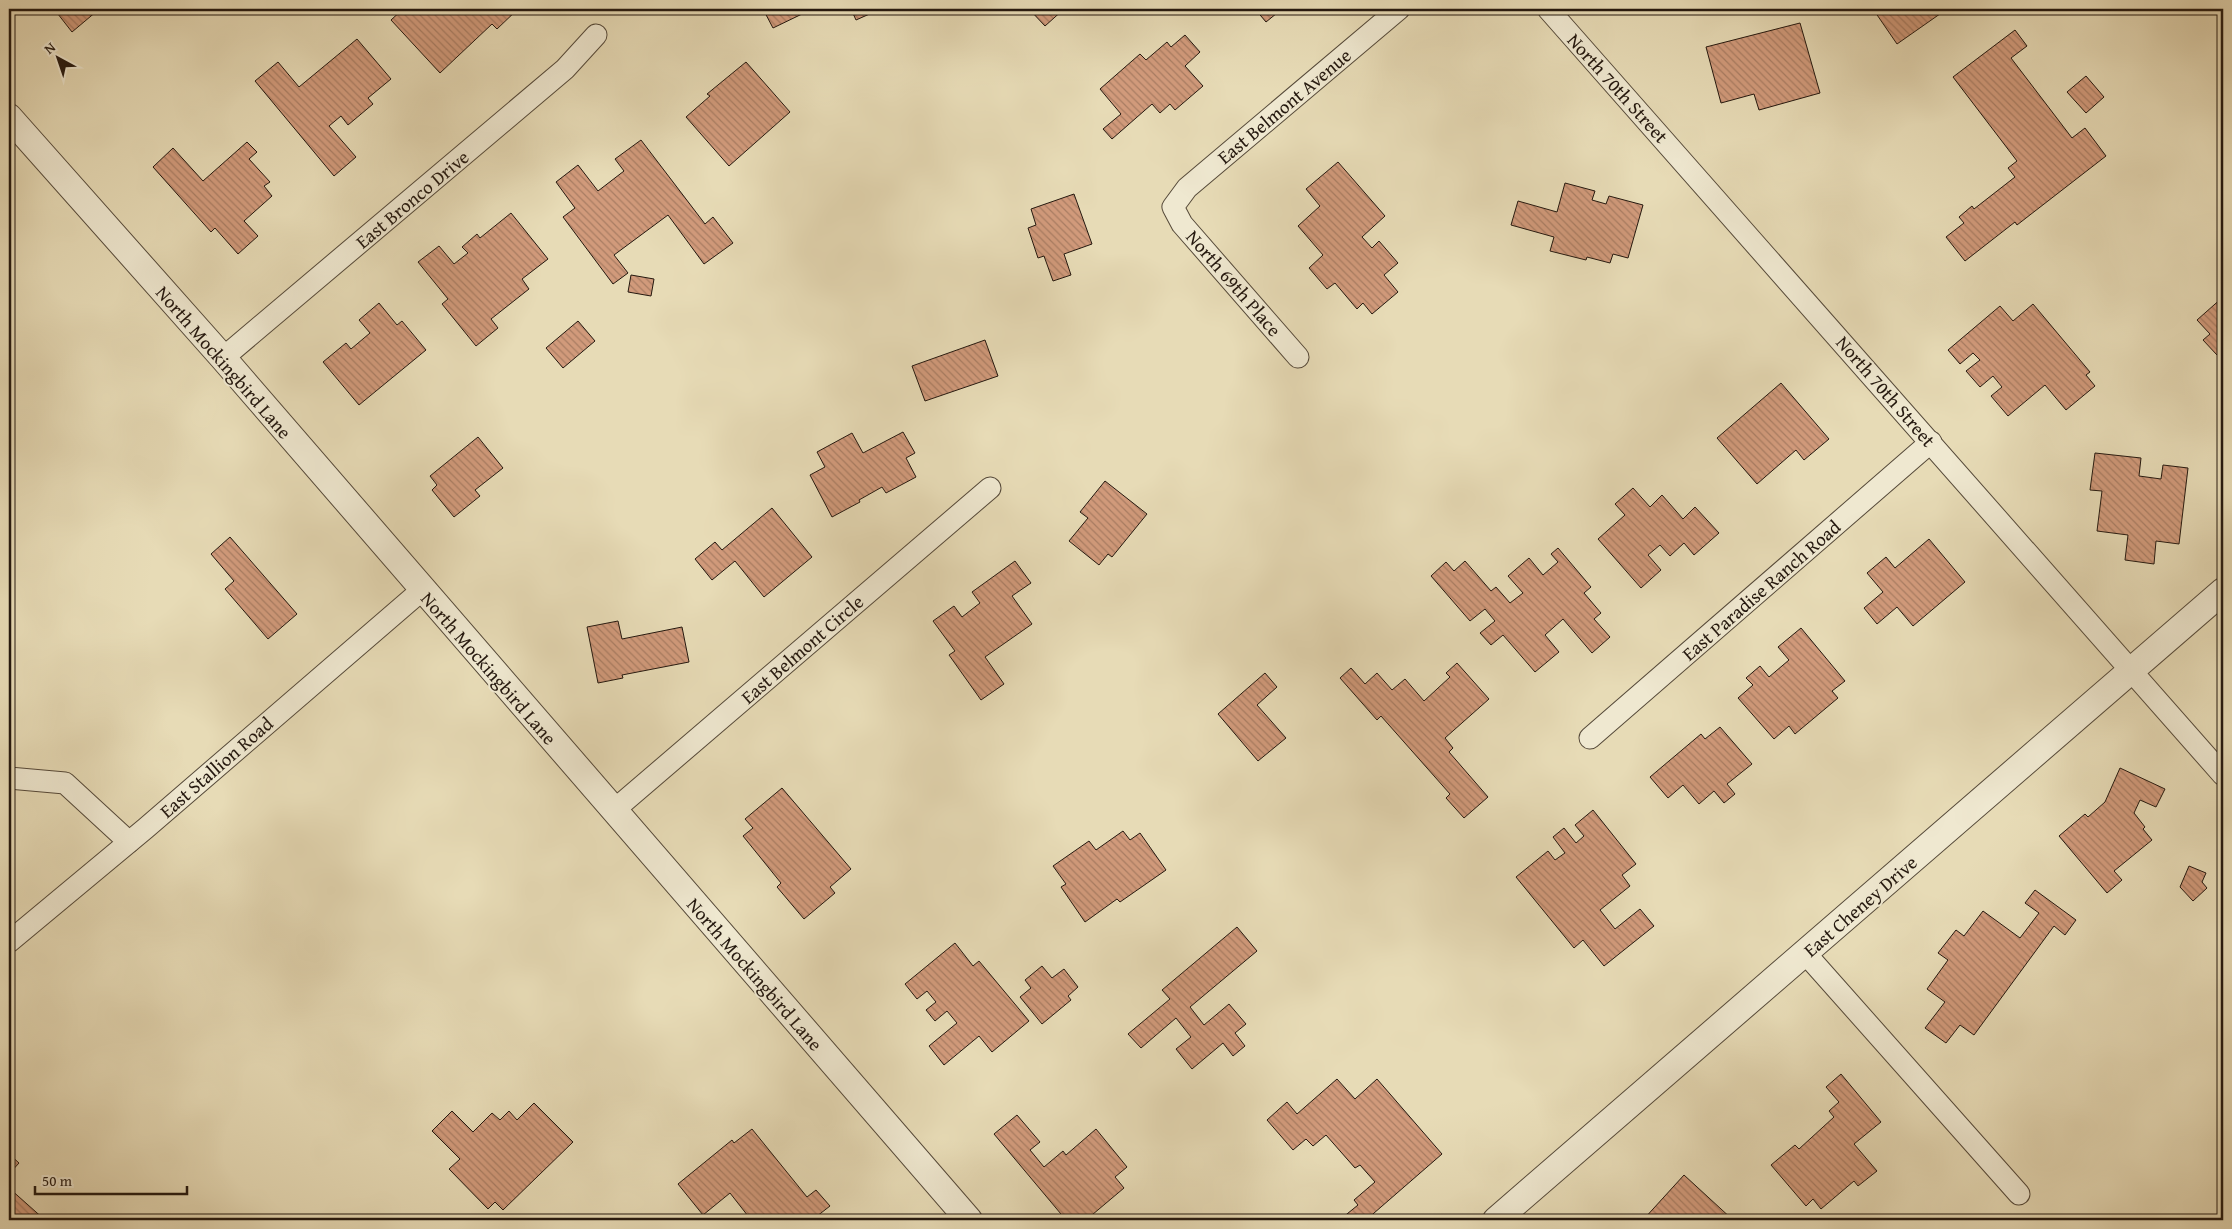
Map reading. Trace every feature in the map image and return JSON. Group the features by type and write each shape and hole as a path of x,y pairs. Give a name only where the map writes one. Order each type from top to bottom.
{"street":[{"name":"East Belmont Avenue","path":"1173,207 1187,188 1399,9"},
{"name":"North 70th Street","path":"1548,9 2223,775"},
{"name":"East Bronco Drive","path":"223,358 565,70 596,35"},
{"name":"North Mockingbird Lane","path":"9,117 104,227 223,358 613,811 969,1220"},
{"name":"North 69th Place","path":"1173,207 1182,224 1298,357"},
{"name":"East Paradise Ranch Road","path":"1590,738 1931,442"},
{"name":"East Belmont Circle","path":"613,811 990,488"},
{"name":"East Stallion Road","path":"9,942 129,842 422,590"},
{"name":"East Cheney Drive","path":"1496,1220 2223,591"},
{"path":"9,778 65,783 129,842"},
{"path":"1805,954 2019,1194"}],"building":[{"path":"54,9 94,9 97,11 72,32"},
{"path":"403,9 518,9 497,29 492,24 440,73 391,20"},
{"path":"763,9 800,9 802,14 773,28"},
{"path":"851,9 872,9 874,12 856,20"},
{"path":"1029,9 1064,9 1045,26"},
{"path":"1255,9 1282,9 1266,22"},
{"path":"1873,9 1947,9 1897,44"},
{"path":"1800,23 1820,93 1759,110 1754,94 1721,103 1706,47"},
{"path":"2015,30 2027,46 2011,58 2072,138 2085,128 2106,156 2017,225 2015,222 1965,261 1946,237 1964,223 1959,217 1972,206 1974,209 2015,177 2008,168 2017,161 1953,77"},
{"path":"1185,35 1200,52 1185,66 1203,86 1175,110 1170,104 1160,113 1152,104 1112,139 1103,129 1121,114 1100,89 1140,54 1146,60 1167,42 1171,47"},
{"path":"357,39 391,79 368,98 373,104 348,125 341,116 329,126 356,157 334,176 255,81 278,62 299,87"},
{"path":"746,62 790,112 729,166 686,117 710,96 707,94"},
{"path":"2086,76 2104,97 2086,113 2067,92"},
{"path":"641,140 705,224 713,217 733,243 704,264 668,215 614,255 628,273 613,284 563,217 575,208 556,182 578,165 598,191 624,171 615,159"},
{"path":"247,142 257,152 249,159 270,182 264,186 272,196 244,221 258,236 238,254 215,228 211,232 153,167 173,148 203,181"},
{"path":"1338,162 1385,216 1362,237 1372,248 1379,241 1398,263 1384,275 1398,292 1372,314 1363,303 1357,309 1335,283 1327,289 1309,268 1323,255 1298,226 1320,206 1306,189"},
{"path":"1565,183 1595,191 1592,200 1606,204 1609,196 1643,205 1628,258 1613,254 1610,263 1587,257 1586,260 1550,251 1554,237 1511,225 1518,201 1557,212"},
{"path":"1074,194 1092,244 1064,254 1071,275 1053,281 1044,256 1038,258 1028,228 1036,225 1031,209"},
{"path":"511,213 548,259 522,279 529,289 491,319 498,328 476,346 442,304 448,299 418,262 439,246 454,264 468,253 462,247 477,234 480,238"},
{"path":"631,275 654,279 651,296 628,292"},
{"path":"2223,297 2223,349 2217,355 2203,340 2210,334 2197,320"},
{"path":"379,303 397,325 402,321 426,350 359,405 323,362 346,343 351,349 370,333 359,320"},
{"path":"2033,304 2090,372 2086,375 2095,386 2066,410 2045,385 2008,416 1991,396 2002,387 1993,376 1980,387 1966,371 1980,360 1973,353 1960,364 1948,350 2000,306 2013,321"},
{"path":"578,321 595,341 563,368 546,348"},
{"path":"985,340 998,376 925,401 912,366"},
{"path":"1781,383 1829,439 1804,460 1796,450 1757,484 1717,438"},
{"path":"903,432 915,453 906,458 916,477 886,493 882,487 859,500 860,502 832,517 810,475 825,467 817,452 852,433 863,453"},
{"path":"478,437 503,468 475,490 480,496 454,517 432,490 437,485 430,476"},
{"path":"2095,453 2141,458 2139,476 2161,479 2163,465 2188,468 2179,544 2156,541 2154,564 2125,560 2128,535 2097,531 2102,491 2090,490"},
{"path":"1105,481 1147,514 1112,557 1108,554 1099,565 1069,541 1088,518 1080,512"},
{"path":"1633,488 1650,507 1662,495 1683,519 1695,507 1719,533 1694,555 1684,543 1670,556 1660,545 1648,555 1661,570 1641,588 1598,539 1625,515 1615,504"},
{"path":"772,508 812,557 764,597 735,561 712,580 695,559 715,542 722,550"},
{"path":"230,537 297,614 268,639 225,589 234,581 211,554"},
{"path":"1929,539 1965,582 1913,626 1897,607 1877,624 1864,608 1883,592 1867,573 1886,557 1895,568"},
{"path":"1558,548 1591,587 1584,593 1601,613 1594,619 1610,637 1592,653 1563,619 1545,635 1559,652 1535,672 1503,635 1491,645 1480,633 1495,621 1485,609 1470,621 1431,576 1446,562 1454,571 1465,561 1491,591 1496,587 1510,603 1523,593 1508,576 1529,558 1543,575 1558,562 1551,554"},
{"path":"1015,561 1031,583 1012,596 1032,624 985,657 1004,684 981,700 949,655 955,651 933,621 954,606 962,617 980,603 972,592"},
{"path":"618,621 622,639 682,627 689,662 622,675 623,678 598,683 587,627"},
{"path":"1801,628 1845,681 1832,691 1838,698 1795,734 1789,726 1774,739 1738,698 1753,685 1746,678 1760,666 1769,677 1789,660 1778,647"},
{"path":"1457,663 1489,699 1445,738 1453,748 1449,752 1488,797 1464,818 1446,798 1450,794 1381,716 1377,720 1340,678 1351,668 1365,684 1377,673 1392,690 1405,679 1424,701 1450,677 1446,673"},
{"path":"1265,673 1277,687 1257,705 1286,738 1258,761 1218,714"},
{"path":"1720,727 1752,764 1727,784 1735,794 1724,803 1714,791 1699,804 1683,785 1668,798 1650,777 1701,734 1705,739"},
{"path":"2120,768 2165,789 2156,807 2140,800 2134,813 2152,840 2114,871 2122,880 2107,893 2059,836 2085,814 2088,817 2105,802"},
{"path":"782,788 851,869 830,887 835,893 804,919 777,887 781,883 743,836 753,828 745,819"},
{"path":"1593,810 1636,864 1622,875 1630,886 1600,910 1615,929 1640,909 1654,926 1604,966 1583,940 1574,948 1516,877 1548,851 1555,860 1565,853 1553,837 1564,828 1576,843 1584,836 1575,825"},
{"path":"1123,831 1130,840 1140,833 1166,870 1120,902 1117,899 1085,922 1061,887 1066,884 1053,866 1089,841 1096,850"},
{"path":"2189,866 2206,873 2202,882 2207,888 2193,901 2180,887"},
{"path":"2035,890 2076,920 2065,935 2054,926 1974,1035 1960,1025 1946,1043 1925,1028 1945,1002 1927,989 1948,960 1938,953 1956,930 1964,936 1983,911 2020,938 2039,913 2025,903"},
{"path":"1237,927 1257,951 1190,1007 1204,1025 1229,1004 1246,1024 1235,1033 1245,1046 1233,1056 1223,1043 1192,1069 1176,1049 1191,1037 1176,1018 1141,1048 1128,1034 1170,999 1162,990"},
{"path":"955,943 973,966 979,961 1029,1021 992,1052 979,1036 944,1065 929,1046 957,1023 947,1011 935,1021 926,1010 936,1002 927,991 917,999 905,984"},
{"path":"1042,966 1052,978 1064,969 1078,987 1068,996 1071,1000 1042,1024 1020,997 1031,988 1025,980"},
{"path":"1841,1074 1881,1122 1854,1144 1877,1171 1858,1186 1854,1181 1821,1209 1813,1199 1806,1206 1771,1165 1795,1145 1799,1149 1834,1117 1829,1111 1839,1102 1826,1087"},
{"path":"1337,1079 1355,1099 1377,1079 1442,1154 1366,1220 1344,1220 1342,1218 1358,1205 1354,1200 1375,1182 1360,1165 1355,1168 1326,1135 1313,1146 1306,1139 1293,1150 1267,1120 1287,1102 1297,1114"},
{"path":"534,1103 573,1142 503,1210 495,1202 488,1209 449,1169 460,1159 432,1131 452,1111 473,1132 492,1113 500,1120 509,1111 517,1120"},
{"path":"1017,1115 1040,1142 1030,1150 1044,1167 1063,1151 1066,1155 1096,1129 1127,1167 1115,1177 1124,1188 1086,1220 1066,1220 994,1134"},
{"path":"752,1129 807,1197 816,1190 830,1206 812,1220 743,1220 748,1216 730,1193 703,1215 678,1184 732,1140 734,1143"},
{"path":"9,1154 19,1163 9,1174"},
{"path":"1684,1175 1733,1220 1643,1220"},
{"path":"9,1188 45,1220 9,1220"}]}
